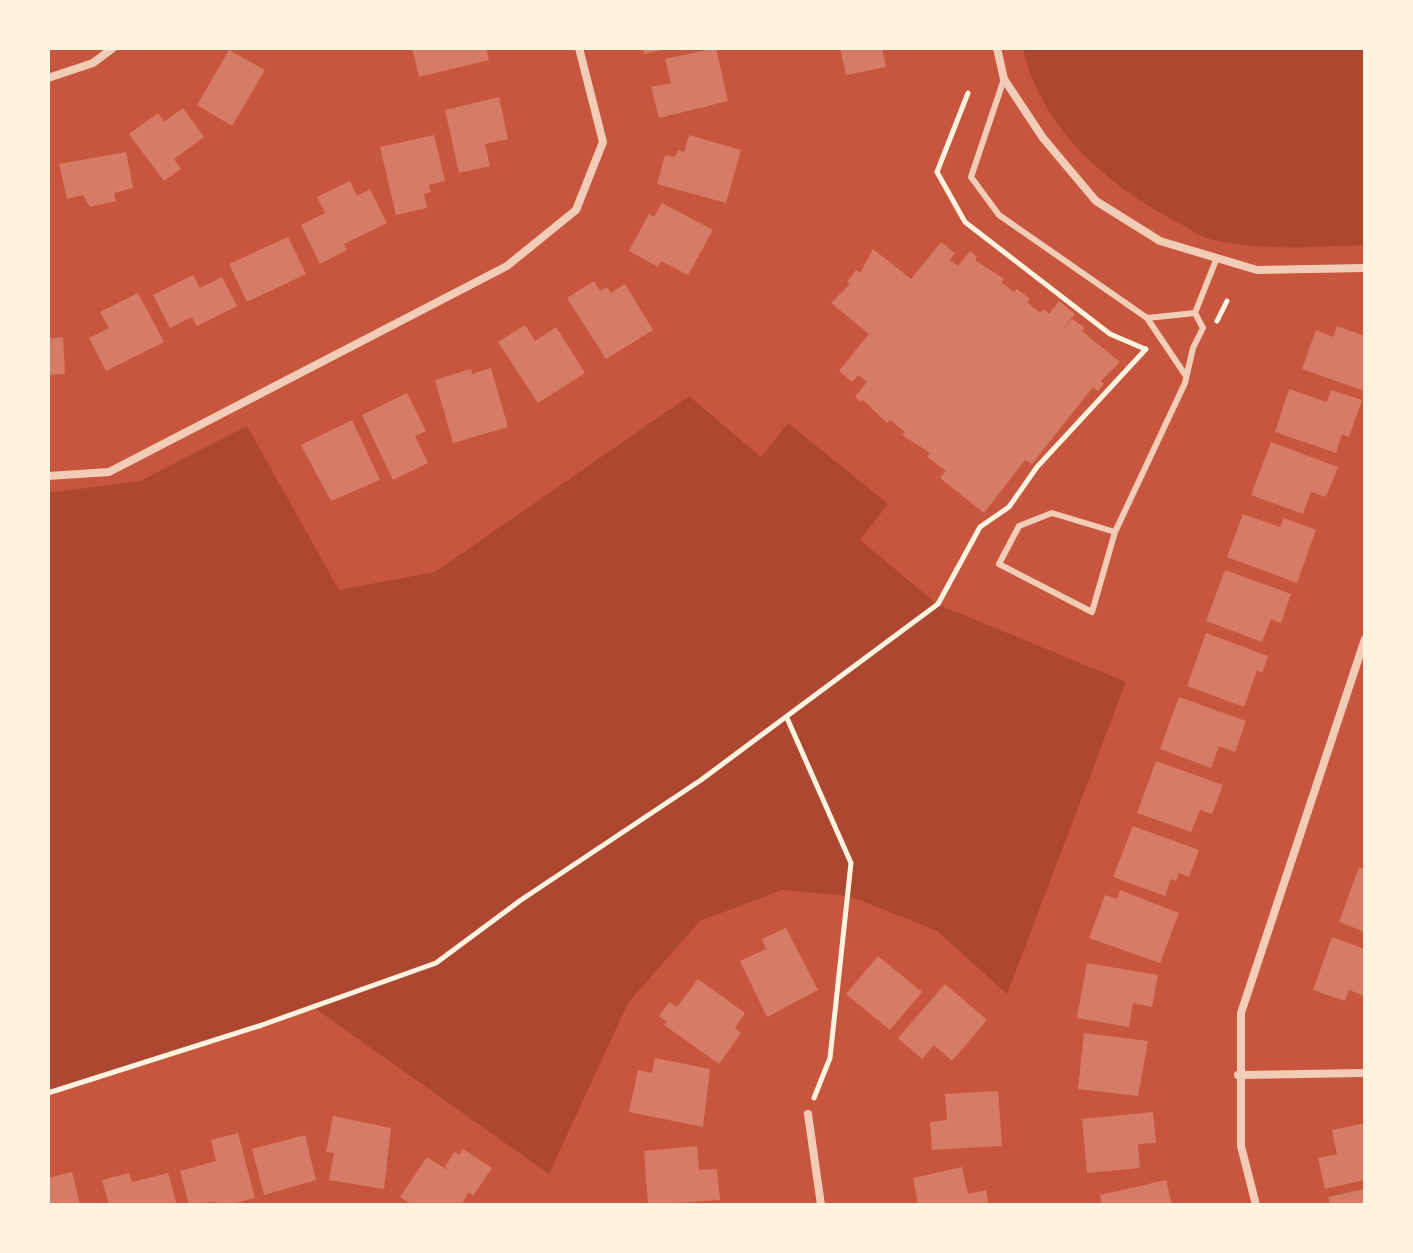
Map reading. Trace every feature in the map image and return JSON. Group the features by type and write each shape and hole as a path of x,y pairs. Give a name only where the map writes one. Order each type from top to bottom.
{"street":[{"path":"48,78 93,63 113,48"},
{"path":"48,476 109,472 507,266 530,248 576,210 603,142 579,48"},
{"path":"997,48 1004,79 1043,138 1096,201 1160,241 1257,270 1365,268"},
{"path":"1256,1205 1241,1146 1238,1075 1241,1013 1365,639"},
{"path":"1238,1075 1365,1073"},
{"path":"808,1114 821,1205"}],"lane":[{"path":"1004,79 971,177 999,215 1147,318 1186,376"},
{"path":"1115,532 1052,513 1019,526 999,564 1092,612 1115,532 1141,484 1203,328 1195,313 1216,260"},
{"path":"1147,318 1195,313"}],"path":[{"path":"48,1093 262,1025 436,963 521,900 787,718 938,604 980,527 1009,507 1037,467 1146,349"},
{"path":"787,718 851,863 830,1058 808,1114"}],"shaded area":[{"path":"1023,48 1365,48 1365,245 1251,246 1203,237 1125,190 1080,151 1044,103"},
{"path":"689,396 761,457 788,423 888,504 860,540 937,604 1126,682 1007,994 937,931 849,896 782,890 700,921 628,1003 549,1174 313,1007 48,1092 48,493 140,481 247,426 339,590 435,572"}],"building":[{"path":"412,48 486,48 489,60 419,77"},
{"path":"643,48 664,48 665,49 644,54"},
{"path":"716,48 728,101 659,118 651,87 671,83 665,59"},
{"path":"840,48 882,48 886,67 846,75"},
{"path":"229,50 265,70 232,126 197,105"},
{"path":"499,97 508,139 485,144 490,166 459,173 445,110"},
{"path":"183,108 204,137 174,159 181,169 164,181 129,134 158,113 164,122"},
{"path":"434,135 445,181 429,185 431,192 424,194 427,208 396,215 380,147"},
{"path":"689,135 741,150 726,203 657,184 665,155 675,157 678,150 684,152"},
{"path":"126,152 133,188 114,193 116,201 90,207 83,195 67,199 59,164"},
{"path":"350,181 357,196 370,189 387,223 344,244 347,250 320,264 301,225 325,213 317,197"},
{"path":"662,203 713,230 688,275 661,261 658,267 629,251 649,214 654,217"},
{"path":"288,237 306,274 247,302 229,264"},
{"path":"941,242 955,253 950,260 958,266 970,251 977,257 975,260 1004,279 1001,282 1030,299 1027,302 1040,313 1044,309 1049,314 1059,301 1075,314 1058,335 1072,319 1120,362 1101,381 1104,384 1098,391 1093,387 1032,464 1025,460 984,513 940,478 946,471 927,457 930,453 902,435 905,432 890,420 887,423 863,400 861,402 855,397 867,382 858,375 852,382 839,371 869,334 831,303 850,284 847,282 856,270 860,273 873,249 911,279"},
{"path":"193,275 200,288 222,277 237,306 197,326 192,317 170,328 153,295"},
{"path":"594,281 600,291 607,287 611,293 625,284 653,330 606,359 567,298"},
{"path":"138,293 164,342 106,371 89,338 109,328 100,312"},
{"path":"525,325 535,341 556,327 585,373 538,403 498,342"},
{"path":"1337,326 1365,336 1364,391 1302,369 1316,330 1333,337"},
{"path":"63,337 65,374 48,375 48,339"},
{"path":"491,368 508,427 453,443 435,380 471,369 472,374"},
{"path":"1289,389 1327,402 1331,390 1362,400 1349,437 1342,434 1336,453 1275,432"},
{"path":"407,393 426,431 415,436 428,463 393,480 362,415"},
{"path":"352,420 380,480 331,501 301,445"},
{"path":"1271,442 1338,467 1326,497 1311,492 1303,514 1251,495"},
{"path":"1243,514 1280,527 1284,518 1316,530 1297,583 1227,557"},
{"path":"1225,570 1291,594 1281,623 1271,619 1262,642 1206,621"},
{"path":"1206,633 1268,656 1262,673 1257,670 1244,707 1187,686"},
{"path":"1179,697 1246,721 1235,752 1219,746 1211,768 1160,749"},
{"path":"1156,761 1223,785 1212,814 1200,810 1191,832 1137,813"},
{"path":"1133,826 1199,850 1189,877 1179,873 1176,881 1171,879 1165,896 1113,877"},
{"path":"1359,867 1365,870 1365,932 1339,922"},
{"path":"1120,890 1179,913 1160,963 1089,938 1105,895 1117,899"},
{"path":"786,928 818,990 767,1017 740,961 766,949 762,939"},
{"path":"1332,937 1365,949 1365,996 1349,990 1345,1001 1313,990"},
{"path":"878,956 922,992 890,1030 846,994"},
{"path":"1087,963 1158,975 1152,1007 1133,1003 1129,1027 1077,1018"},
{"path":"698,979 745,1013 735,1028 741,1033 719,1064 664,1025 667,1022 659,1016 669,1002 677,1007"},
{"path":"945,984 987,1020 952,1061 934,1045 922,1059 898,1038"},
{"path":"1084,1033 1148,1041 1138,1096 1078,1089"},
{"path":"655,1058 710,1069 703,1127 629,1112 638,1070 652,1073"},
{"path":"998,1091 1002,1146 932,1150 930,1122 947,1120 945,1094"},
{"path":"1153,1112 1156,1143 1138,1144 1140,1168 1087,1173 1082,1119"},
{"path":"333,1116 391,1128 384,1189 329,1180 334,1153 326,1152"},
{"path":"1365,1123 1365,1180 1325,1189 1318,1158 1337,1154 1332,1130"},
{"path":"238,1133 255,1198 229,1205 211,1202 189,1205 180,1171 216,1161 211,1140"},
{"path":"305,1135 316,1180 264,1195 252,1149"},
{"path":"697,1146 699,1170 717,1169 720,1200 648,1205 644,1151"},
{"path":"463,1149 492,1168 473,1196 469,1192 461,1205 412,1205 400,1197 427,1157 449,1171 445,1167 454,1152 459,1155"},
{"path":"962,1167 968,1194 986,1190 989,1205 918,1205 913,1178"},
{"path":"72,1172 80,1205 48,1205 48,1178"},
{"path":"129,1173 132,1182 168,1173 177,1205 109,1205 102,1180"},
{"path":"1166,1180 1172,1205 1102,1205 1100,1195"},
{"path":"1365,1189 1365,1205 1330,1205 1328,1197"}]}
